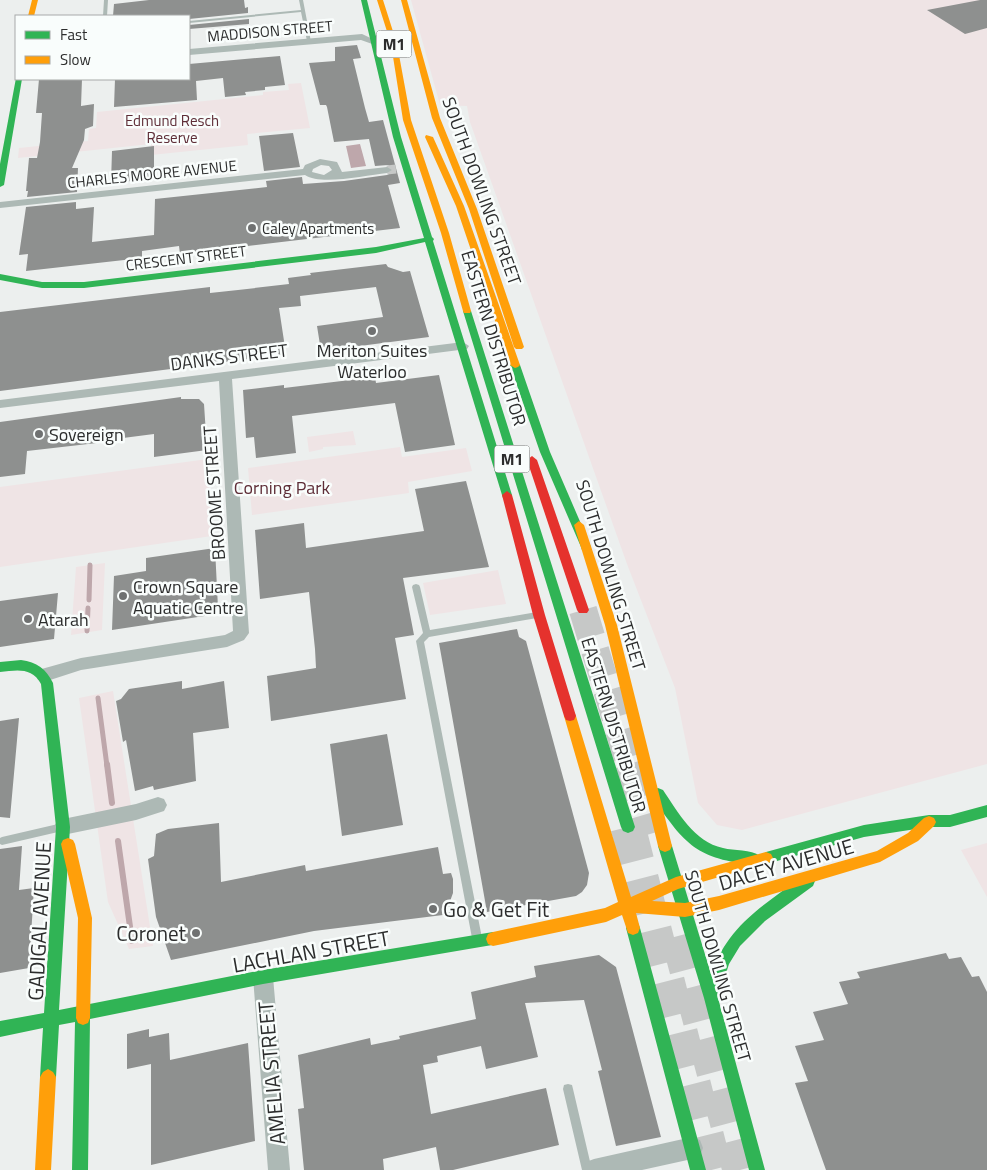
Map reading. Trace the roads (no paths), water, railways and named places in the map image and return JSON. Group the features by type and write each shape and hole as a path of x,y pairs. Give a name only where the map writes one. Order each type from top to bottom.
{"main road":[{"path":"31,15 36,0"},
{"path":"364,0 373,28 384,85 398,137 496,456 539,615 627,906 698,1170"},
{"name":"EASTERN DISTRIBUTOR","path":"380,0 394,44 407,120 445,233 473,334 628,827"},
{"name":"M1","path":"392,0 405,41 410,70"},
{"name":"SOUTH DOWLING STREET","path":"404,0 436,118 473,209 611,625 676,883 711,998 757,1170"},
{"path":"0,186 19,80"},
{"name":"EASTERN DISTRIBUTOR","path":"480,299 424,126 460,206 545,452 586,547"},
{"name":"CRESCENT STREET","path":"0,277 42,284 84,285 376,250 430,239"},
{"name":"CRESCENT STREET","path":"376,250 418,255 438,266"},
{"name":"EASTERN DISTRIBUTOR","path":"527,445 583,610"},
{"path":"0,668 25,665 40,670 44,675"},
{"name":"GADIGAL AVENUE","path":"43,1170 63,827 49,692 44,675"},
{"path":"652,784 687,836 702,848 735,857 766,860"},
{"name":"DACEY AVENUE","path":"627,906 676,883 766,860 864,831 929,821 950,821 987,811"},
{"name":"DACEY AVENUE","path":"627,906 684,910 709,906 880,856 913,837 929,821"},
{"name":"GADIGAL AVENUE","path":"63,827 85,918 83,1013"},
{"path":"711,998 722,966 735,941 750,926 815,876"},
{"name":"LACHLAN STREET","path":"0,1029 263,977 478,942 606,915 627,906"},
{"path":"80,1170 83,1013"}],"street":[{"name":"MADDISON STREET","path":"353,38 373,28"},
{"name":"MADDISON STREET","path":"190,52 362,37 375,42"},
{"path":"332,176 337,171 337,168 330,162 316,163 309,167 307,172 316,178 394,169"},
{"name":"CHARLES MOORE AVENUE","path":"0,205 307,172"},
{"name":"DANKS STREET","path":"0,404 463,346"},
{"name":"BROOME STREET","path":"44,675 81,664 226,641 238,636 242,630 225,376"},
{"path":"63,827 136,812 158,805"},
{"name":"AMELIA STREET","path":"263,977 279,1170"},
{"path":"594,1170 692,1148"}],"lane":[{"path":"105,15 106,0"},
{"path":"301,0 309,42"},
{"path":"190,22 303,12"},
{"path":"416,587 427,634"},
{"path":"478,942 420,641 427,634 539,615"},
{"path":"2,841 63,827"},
{"path":"568,1088 587,1170"}],"waterway":[{"path":"89,600 90,565"},
{"path":"87,631 88,608"},
{"path":"98,698 107,766"},
{"path":"107,764 112,803"},
{"path":"118,841 132,941"}],"tunnel":[{"path":"387,170 396,169"},
{"path":"583,610 630,766"},
{"path":"629,764 650,834"},
{"path":"628,827 715,1170"},
{"path":"678,936 740,1170"}],"place":[{"name":"Caley Apartments","path":"252,228"},
{"name":"Meriton Suites Waterloo","path":"372,331"},
{"name":"Sovereign","path":"39,434"},
{"name":"Crown Square Aquatic Centre","path":"123,596"},
{"name":"Atarah","path":"28,619"},
{"name":"Go & Get Fit","path":"433,909"},
{"name":"Coronet","path":"196,933"}],"park label":[{"name":"Edmund Resch Reserve","path":"172,128"},
{"name":"Corning Park","path":"282,487"}]}
